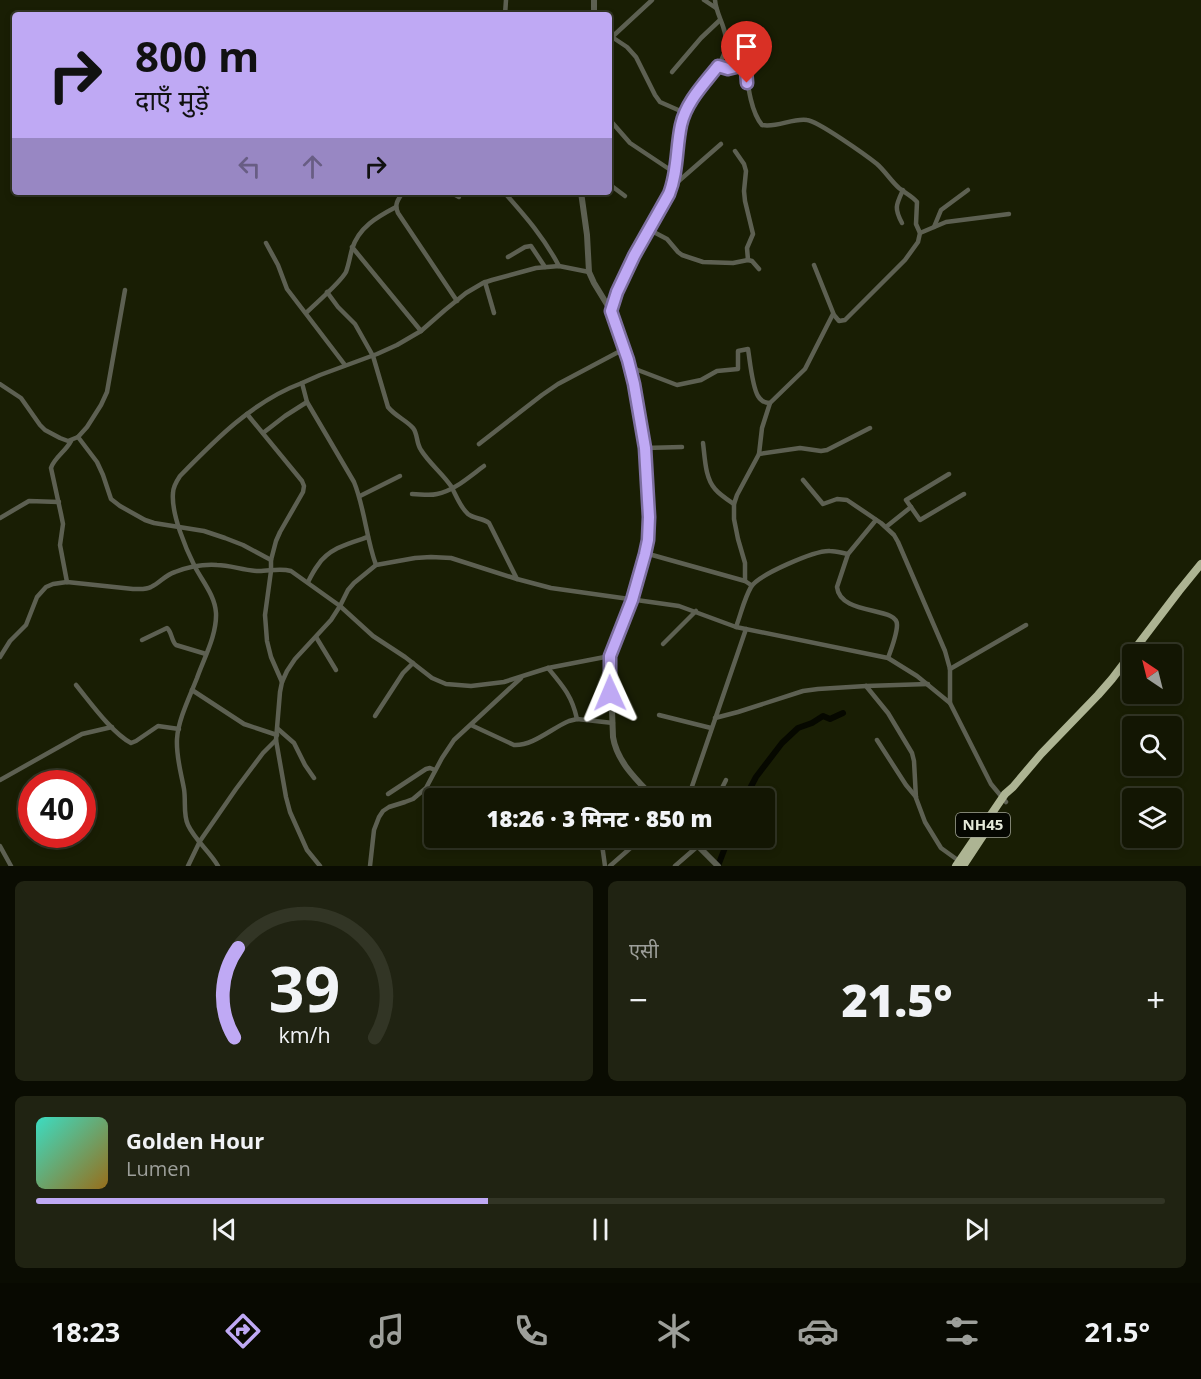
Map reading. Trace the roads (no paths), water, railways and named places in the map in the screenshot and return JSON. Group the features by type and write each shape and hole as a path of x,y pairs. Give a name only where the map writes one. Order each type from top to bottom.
{"highway":[{"name":"NH45","path":"959,864 1013,787 1105,687 1201,564"}],"street":[{"path":"612,34 652,0"},
{"path":"704,0 716,8"},
{"path":"611,311 620,285 671,187 685,112 723,56 726,39 715,0"},
{"path":"672,72 720,20"},
{"path":"612,37 627,47 636,57 660,102 685,112"},
{"path":"718,66 728,69 738,66 746,70 747,83 757,118 762,125 805,119 815,122 878,165 917,202 916,224 920,233 918,242 905,260 845,320 839,321 833,313 814,266"},
{"path":"612,122 630,143 675,174"},
{"path":"671,187 721,144"},
{"path":"735,151 746,171 745,201 753,234 747,248 748,260"},
{"path":"612,186 625,196"},
{"path":"902,223 896,206 903,190"},
{"path":"934,226 941,210 968,190"},
{"path":"402,195 396,207 457,301"},
{"path":"455,195 459,197"},
{"path":"507,195 543,238 559,266"},
{"path":"581,195 589,272 611,311 624,349 634,384 645,448 648,540 632,600 610,656 613,737 618,755 644,788"},
{"path":"306,313 345,273 352,247 361,232 370,222 396,207"},
{"path":"920,233 946,222 1009,214"},
{"path":"648,229 667,238 682,255 703,262 733,263 748,260 759,268"},
{"path":"266,243 287,289 345,365"},
{"path":"507,257 531,246 545,267"},
{"path":"352,247 421,331"},
{"path":"218,866 212,855 190,829 186,818 179,766 178,729 206,654 216,612 215,604 195,566 179,526 173,501 175,483 214,441 247,414 270,399 302,383 398,345 421,331 444,310 485,282 545,267 559,266 589,272"},
{"path":"485,282 494,313"},
{"path":"67,582 61,550 63,524 51,466 94,417 106,392 125,290"},
{"path":"327,292 355,324 373,356 388,407 415,431 422,451 452,488 468,515 489,523 516,579"},
{"path":"745,581 745,563 735,527 734,504 759,454 762,428 770,403 805,369 833,313"},
{"path":"479,444 550,389 624,349"},
{"path":"630,368 677,385 701,380 717,371 738,369 738,351 748,349 750,368 758,397 770,403"},
{"path":"302,383 307,402 348,470 360,496 376,565"},
{"path":"0,384 21,398 45,430 71,441"},
{"path":"263,433 307,402"},
{"path":"247,414 304,486 303,492 280,532 271,560 265,627 271,657 282,682"},
{"path":"759,454 800,448 827,450 870,428"},
{"path":"78,437 97,462 109,495 114,502 145,520 204,531 236,542 271,560"},
{"path":"703,443 708,475 712,484 719,493 734,504"},
{"path":"645,448 682,447"},
{"path":"412,494 437,494 452,488 484,466"},
{"path":"949,474 906,500 920,520 964,494"},
{"path":"360,496 400,476"},
{"path":"803,480 824,504 837,499 847,500 886,527 898,542 945,651 950,669 950,703"},
{"path":"0,518 25,502 59,502"},
{"path":"886,527 911,507"},
{"path":"876,520 848,554 838,581 837,592 854,605 894,617 897,626 888,658"},
{"path":"308,582 324,558 341,546 368,537"},
{"path":"736,627 751,585 779,567 821,552 830,550 848,554"},
{"path":"645,554 745,581 751,585"},
{"path":"320,866 313,864 290,812 277,735 282,682 295,659 331,620 348,590 362,576 376,565 415,558 452,558 551,588 679,606 736,627 888,658 928,684 950,703 985,774 1004,800"},
{"path":"0,657 10,641 26,625 41,592 53,584 67,582 133,590 144,589 154,586 170,574 195,566 218,564 246,570 285,569 291,571 340,606 373,636 432,678 446,684 487,685 513,680 548,668 610,656"},
{"path":"663,644 696,611"},
{"path":"950,669 1026,626"},
{"path":"142,640 167,628 176,645 206,654"},
{"path":"691,788 746,629"},
{"path":"316,637 336,670"},
{"path":"375,716 403,673 413,663"},
{"path":"548,668 572,700 577,719"},
{"path":"370,866 374,830 379,817 389,807 419,794 430,782 454,740 523,676"},
{"path":"715,718 803,691 928,684"},
{"path":"76,685 112,727 131,743 158,726 178,729"},
{"path":"867,686 888,713 912,753 916,798"},
{"path":"192,690 244,724 294,743 314,778"},
{"path":"659,715 711,728"},
{"path":"471,725 518,746 577,719 612,723"},
{"path":"0,780 82,734 112,727"},
{"path":"188,866 200,841 277,735"},
{"path":"877,740 916,798 937,842 959,864"},
{"path":"388,794 426,768 435,770"},
{"path":"722,788 726,780"},
{"path":"0,846 11,866"},
{"path":"602,848 605,866"},
{"path":"610,866 630,848"},
{"path":"675,866 696,848"},
{"path":"700,848 717,865"}],"waterway":[{"path":"750,788 782,743 798,728 823,716 830,719 843,713"},
{"path":"718,866 725,848"}]}
